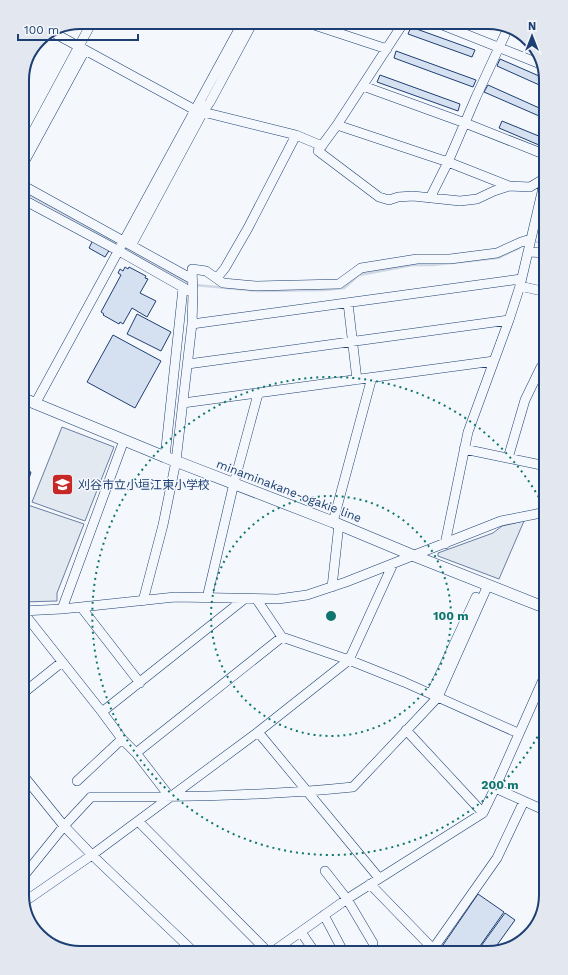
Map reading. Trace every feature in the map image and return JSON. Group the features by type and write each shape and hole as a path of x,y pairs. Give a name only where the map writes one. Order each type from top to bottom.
{"main road":[{"name":"minaminakane-ogakie line","path":"29,401 539,605"}],"street":[{"path":"29,152 82,48 89,29"},
{"path":"35,404 119,250 126,242 199,111 240,29"},
{"path":"199,111 210,102 249,29"},
{"path":"326,29 387,49"},
{"path":"400,29 337,125 318,151 379,198 389,200 398,197 413,196 460,201 472,200 509,186"},
{"path":"464,29 535,62"},
{"path":"430,198 448,162 506,33"},
{"path":"57,35 199,111 296,135 322,146"},
{"path":"29,140 82,48"},
{"path":"363,86 465,123 539,152"},
{"path":"337,125 448,162 509,186 530,187 539,180"},
{"path":"217,278 226,268 296,135"},
{"path":"29,189 192,279"},
{"path":"29,203 119,250 183,288 193,291"},
{"path":"445,544 468,432 509,320 529,252 539,203"},
{"path":"171,459 183,403 188,364 192,324 192,269 206,271 223,283 256,286 339,284 361,268 417,259 450,259 497,253 531,239"},
{"path":"529,252 539,253"},
{"path":"192,324 520,282 539,289"},
{"path":"143,601 163,525 171,459 183,288"},
{"path":"348,303 358,380"},
{"path":"188,364 509,320"},
{"path":"183,403 494,361"},
{"path":"508,458 525,400 539,371"},
{"path":"332,587 336,523 372,377"},
{"path":"207,598 234,483 258,394"},
{"path":"62,609 124,440"},
{"path":"464,449 539,465"},
{"path":"29,611 62,609 175,598 257,600 307,595 445,544 501,520 539,513"},
{"path":"29,899 92,855 258,732 349,660 393,564"},
{"path":"29,865 92,797 170,797 309,792 353,787 406,730 435,696 485,584"},
{"path":"102,712 244,600"},
{"path":"257,600 282,637 349,660 518,733"},
{"path":"81,607 140,683"},
{"path":"29,620 122,739 136,753 170,797"},
{"path":"136,753 282,637"},
{"path":"29,688 62,662"},
{"path":"281,946 347,899 483,813 539,688"},
{"path":"406,730 483,813"},
{"path":"258,732 379,878"},
{"path":"77,781 122,739"},
{"path":"29,783 64,826 92,855 188,946"},
{"path":"494,788 539,808"},
{"path":"437,946 497,858 524,800"},
{"path":"138,821 261,946"},
{"path":"325,871 347,899 373,943"},
{"path":"370,884 427,946"},
{"path":"324,915 340,946"},
{"path":"301,932 311,946"}],"shaded area":[{"path":"62,427 114,447 85,521 32,502"},
{"path":"29,505 84,524 57,593 57,601 29,602"},
{"path":"524,521 499,579 438,556 438,553 493,533 502,526"}],"building":[{"path":"410,29 417,29 475,50 472,57 408,34"},
{"path":"396,51 476,80 473,87 394,58"},
{"path":"500,59 539,76 539,85 497,66"},
{"path":"380,75 460,104 458,111 377,82"},
{"path":"488,85 539,108 539,116 484,92"},
{"path":"502,121 539,136 539,145 499,128"},
{"path":"93,240 110,249 105,257 89,248"},
{"path":"125,267 128,269 129,267 146,276 145,278 148,279 140,293 156,301 147,317 132,308 123,324 120,322 119,324 103,315 104,314 101,312 121,275 118,273 120,269 123,271"},
{"path":"137,314 171,332 161,351 127,334"},
{"path":"113,335 161,361 135,408 87,382"},
{"path":"478,894 504,912 480,946 442,946"},
{"path":"505,913 515,920 497,945 481,946"}],"waterway":[{"path":"29,195 119,244"},
{"path":"123,247 190,284"},
{"path":"195,285 258,291 324,290 344,288 359,275 413,265 433,265 498,258 519,248"}],"place":[{"name":"刈谷市立小垣江東小学校","path":"62,485"}]}
